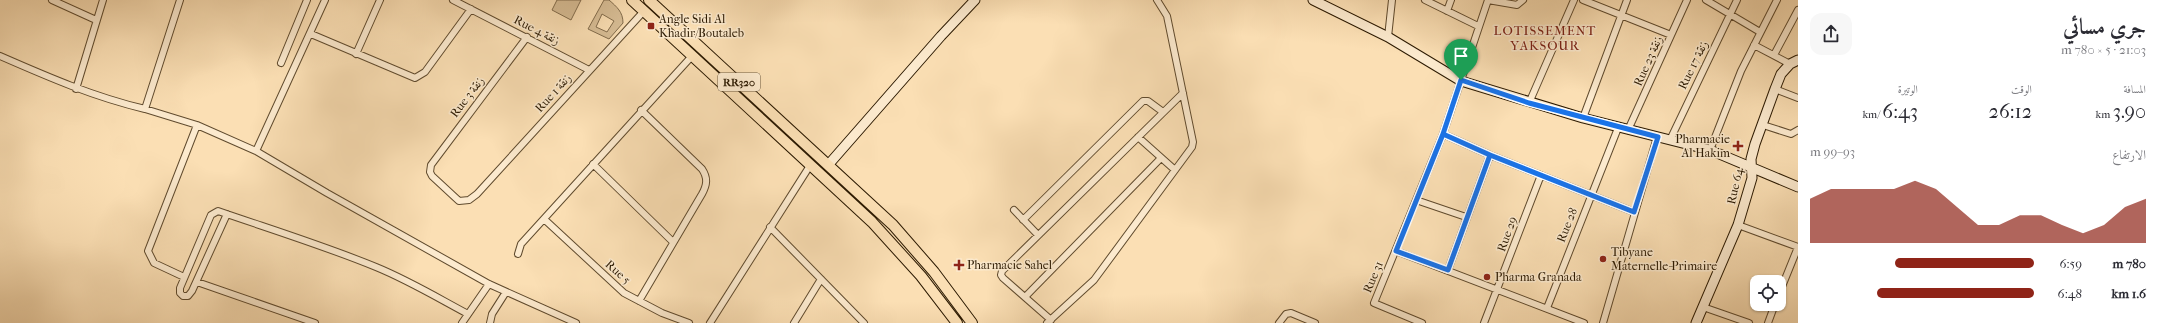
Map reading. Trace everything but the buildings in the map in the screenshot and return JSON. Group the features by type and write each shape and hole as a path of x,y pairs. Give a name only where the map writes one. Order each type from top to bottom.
{"main road":[{"name":"RR320","path":"632,0 811,164 886,237 931,288 957,323"},
{"name":"RR320","path":"649,0 829,164 898,231 939,279 972,323"}],"street":[{"path":"52,0 96,20"},
{"path":"76,89 102,0"},
{"path":"145,109 180,0"},
{"path":"281,63 307,0"},
{"path":"256,151 311,34 325,0"},
{"path":"356,54 380,0"},
{"name":"Rue 4 زنقة","path":"453,0 589,70"},
{"path":"829,164 941,36 976,0"},
{"path":"1157,0 1167,16 1183,93 1193,142 1192,147 1094,280 1049,321 1001,275 1002,271 1183,93"},
{"path":"1313,0 1388,37 1461,80 1529,103 1618,128 1710,150 1798,187"},
{"path":"1388,37 1392,0"},
{"path":"1425,0 1478,26"},
{"path":"1448,11 1452,0"},
{"path":"1488,0 1517,4 1523,0"},
{"name":"Rue 31","path":"1422,323 1374,303 1443,134 1478,26 1488,0"},
{"path":"1529,103 1574,0"},
{"path":"1583,0 1671,34"},
{"path":"1583,118 1627,0"},
{"name":"Rue 23 زنقة","path":"1628,130 1687,0"},
{"path":"1706,0 1760,32"},
{"name":"Rue 17 زنقة","path":"1670,140 1737,0"},
{"path":"1710,150 1740,71 1777,0"},
{"path":"311,34 413,78 419,77 428,68 471,9"},
{"path":"1774,55 1798,10"},
{"name":"Rue 1 زنقة","path":"430,172 460,201 469,200 480,191 644,11"},
{"name":"Rue 3 زنقة","path":"430,172 434,159 527,37"},
{"path":"1754,45 1774,55 1794,62"},
{"path":"0,56 76,89 109,101 145,109 197,125 256,151 333,197 489,284 576,323"},
{"path":"518,254 521,244 641,110 692,56"},
{"name":"Rue 64","path":"1696,323 1738,225 1749,188 1753,168 1753,152 1775,89 1781,74 1794,62"},
{"path":"1775,89 1798,98"},
{"path":"1023,220 1143,101 1148,100 1163,112"},
{"path":"639,301 707,186 706,174 641,110"},
{"path":"184,277 154,263 148,251 197,125"},
{"path":"1763,125 1791,134 1798,130"},
{"name":"Rue 28","path":"1546,308 1618,128"},
{"path":"1443,134 1490,155 1634,212"},
{"path":"1138,137 1174,170"},
{"path":"1603,323 1634,212 1658,137"},
{"path":"1448,270 1466,217 1490,155"},
{"path":"1025,297 1161,158"},
{"path":"593,164 673,242"},
{"path":"710,323 811,164"},
{"name":"Rue 29","path":"1484,323 1541,175"},
{"path":"1416,200 1466,217"},
{"path":"1014,210 1038,235"},
{"path":"227,214 197,282 190,294 183,296 179,290 184,277 211,215 218,211 227,214 376,267 411,283 468,314"},
{"name":"Rue 5","path":"544,219 620,289 662,313 689,323"},
{"path":"1738,225 1798,247 1786,277"},
{"path":"770,227 864,323"},
{"path":"1396,251 1584,323"},
{"path":"794,323 821,279"},
{"path":"197,282 315,323"},
{"path":"462,323 489,284"},
{"path":"490,323 492,314 506,292"},
{"path":"1703,307 1736,321 1749,323"},
{"path":"1768,323 1772,311"},
{"path":"1281,320 1290,313 1315,323"}],"shaded area":[{"path":"557,0 581,0 571,20 552,10"},
{"path":"604,0 609,0 621,13 623,23 609,39 588,29","holes":["602,14 614,21 607,32 596,27"]}],"place":[{"name":"Angle Sidi Al Khadir/Boutaleb","path":"651,26"},
{"name":"Pharmacie Al Hakim","path":"1738,146"},
{"name":"Tibyane Maternelle-Primaire","path":"1603,259"},
{"name":"Pharmacie Sahel","path":"959,265"},
{"name":"Pharma Granada","path":"1487,277"}],"district":[{"name":"LOTISSEMENT YAKSOUR","path":"1545,38"}],"route":[{"path":"1461,80 1443,134 1490,155 1466,217 1448,270 1396,251 1443,134 1490,155 1634,212 1658,137 1618,128 1529,103 1461,80"}]}
